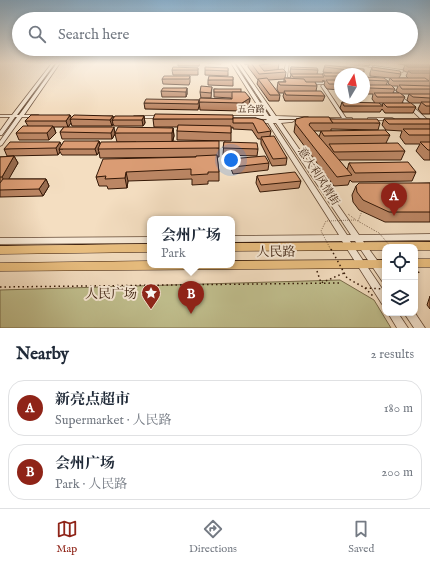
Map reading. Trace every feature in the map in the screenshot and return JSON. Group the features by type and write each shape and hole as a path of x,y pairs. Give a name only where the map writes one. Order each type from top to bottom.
{"main road":[{"name":"人民路","path":"235,247 360,241 430,246"},
{"path":"0,250 147,248"},
{"path":"418,263 430,263"},
{"name":"人民路","path":"235,265 380,264"},
{"name":"人民路","path":"0,267 147,266"}],"street":[{"path":"0,144 43,78"},
{"path":"0,134 16,118 47,78"},
{"name":"意大利风情街","path":"243,78 360,241 380,264"},
{"name":"意大利风情街","path":"246,78 360,264 382,297"},
{"path":"286,78 291,83 298,83"},
{"path":"384,82 424,121"},
{"path":"305,83 334,83"},
{"path":"323,86 345,119 353,120 322,120 345,119"},
{"path":"0,116 16,118"},
{"path":"163,117 130,118 167,121"},
{"path":"0,119 43,118"},
{"name":"五合路","path":"221,119 313,118"},
{"name":"五合路","path":"271,119 307,121"},
{"path":"360,119 399,121 368,122"},
{"path":"360,241 430,237"},
{"path":"235,239 347,242"},
{"path":"0,241 147,240"},
{"path":"395,316 403,328"},
{"path":"411,316 420,328"}],"path":[{"path":"358,221 362,211"},
{"path":"382,289 365,288 347,278 321,231 326,220 358,221 379,232 388,244"},
{"path":"314,264 321,283"},
{"path":"321,283 344,273"},
{"path":"0,287 340,283"}],"shaded area":[{"path":"340,280 374,300 382,313 382,316 384,316 391,328 0,328 0,290"}],"building":[{"path":"162,78 189,78 189,79"},
{"path":"208,78 233,78 233,80 208,80"},
{"path":"267,78 280,95 270,95 258,79"},
{"path":"284,78 304,79 306,82 315,82 317,86 280,85 278,82 286,82"},
{"path":"370,78 384,78 388,81 370,80"},
{"path":"390,78 425,78 429,81 393,81"},
{"path":"326,80 334,80 334,84 329,84"},
{"path":"370,85 391,85 395,89 370,88"},
{"path":"399,85 430,86 430,89 402,89"},
{"path":"201,86 212,87 211,93 200,92"},
{"path":"163,88 187,88 186,92 161,91"},
{"path":"214,89 241,89 241,92 214,92"},
{"path":"284,91 321,91 325,96 286,95"},
{"path":"232,92 245,92 250,98 242,103 199,102 200,98 232,99"},
{"path":"374,93 400,93 405,97 377,97"},
{"path":"409,94 430,94 430,98 413,97"},
{"path":"146,99 199,100 198,104 144,103"},
{"path":"421,102 430,102 430,106 426,106"},
{"path":"370,103 379,103 383,106 344,106 343,104 370,104"},
{"path":"383,103 411,103 416,107 387,107"},
{"path":"155,114 233,115 233,119 153,119"},
{"path":"31,115 70,115 66,121 25,121"},
{"path":"74,115 113,116 110,120 70,119"},
{"path":"115,116 144,116 142,120 112,120"},
{"path":"304,117 329,117 333,123 310,123 309,125 352,175 337,177 295,123 296,119"},
{"path":"233,118 256,118 263,120 271,131 258,133 253,123 233,123"},
{"path":"330,119 377,119 380,123 333,123"},
{"path":"384,119 430,119 430,124 389,124"},
{"path":"178,125 231,126 231,133 177,131"},
{"path":"23,126 53,126 47,133 16,133"},
{"path":"64,127 114,127 111,133 60,132"},
{"path":"118,127 173,128 172,133 115,133"},
{"path":"403,129 430,129 430,135 409,135"},
{"path":"385,130 390,135 324,136 321,131"},
{"path":"274,136 287,158 273,159 261,137"},
{"path":"64,141 99,141 95,149 59,149"},
{"path":"219,141 219,148 98,149 101,142"},
{"path":"10,142 60,142 56,148 4,149"},
{"path":"224,142 257,143 258,149 223,148"},
{"path":"420,142 430,142 430,150 428,150"},
{"path":"398,143 405,151 334,152 329,144"},
{"path":"217,155 219,172 208,172 208,174 191,175 191,169 126,172 125,178 105,179 106,176 96,177 103,159 196,157"},
{"path":"14,156 2,177 0,177 0,157"},
{"path":"265,156 269,163 233,167 230,159"},
{"path":"408,162 416,172 355,173 349,163"},
{"path":"295,172 301,181 261,185 257,176"},
{"path":"3,179 46,179 39,189 0,190 0,183"},
{"path":"359,183 430,183 430,212 389,212 363,200 357,192 356,186"}],"place":[{"name":"新亮点超市","path":"394,216"},
{"name":"人民广场","path":"151,310"},
{"name":"会州广场","path":"191,314"}]}
